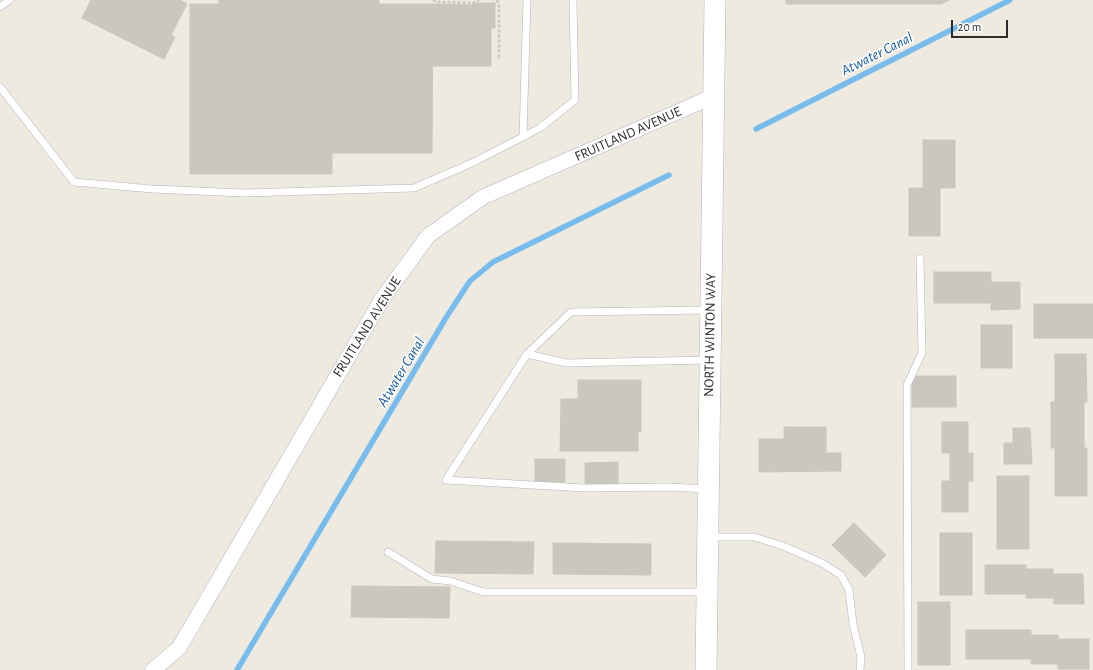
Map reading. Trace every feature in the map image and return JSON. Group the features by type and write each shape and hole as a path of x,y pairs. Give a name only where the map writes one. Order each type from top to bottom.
{"main road":[{"name":"NORTH WINTON WAY","path":"706,670 714,0"}],"street":[{"name":"FRUITLAND AVENUE","path":"154,670 179,648 382,299 428,236 483,197 714,96"}],"lane":[{"path":"0,7 10,0"},
{"path":"523,137 527,0"},
{"path":"0,87 74,182 152,189 244,193 414,188 472,163 540,128 576,100 573,0"},
{"path":"908,670 907,384 922,353 920,258"},
{"path":"708,489 669,487 584,488 446,480 527,354 571,312 711,310"},
{"path":"527,354 566,363 710,360"},
{"path":"708,537 754,537 776,544 822,563 841,575 849,590 853,624 861,657 860,670"},
{"path":"388,552 432,579 450,581 483,592 707,592"}],"path":[{"path":"433,0 437,2 473,3 479,0"},
{"path":"498,0 499,60"}],"building":[{"path":"91,0 180,0 187,4 171,35 175,37 164,59 82,18"},
{"path":"219,0 379,0 379,4 433,4 432,153 332,153 332,174 190,174 190,4 219,4"},
{"path":"786,0 949,0 941,4 786,4"},
{"path":"473,3 495,3 495,28 491,28 491,66 433,66 433,4 473,5"},
{"path":"923,140 955,140 955,188 940,188 940,236 909,236 909,188 923,188"},
{"path":"934,272 991,272 991,282 1020,282 1020,309 991,310 991,303 934,303"},
{"path":"1034,304 1093,304 1093,338 1034,338"},
{"path":"981,325 1012,325 1012,368 981,368"},
{"path":"1055,354 1086,354 1087,402 1084,402 1084,448 1087,448 1087,496 1055,496 1055,448 1051,448 1051,402 1055,402"},
{"path":"912,376 956,376 956,407 912,407"},
{"path":"578,380 641,380 641,432 638,432 638,451 560,451 561,399 578,399"},
{"path":"942,422 968,422 968,453 973,453 973,481 968,481 968,512 942,512 942,481 950,481 950,453 942,453"},
{"path":"784,427 826,427 826,453 841,453 841,471 759,472 759,439 784,439"},
{"path":"1013,428 1030,428 1032,464 1004,464 1004,443 1013,443"},
{"path":"535,459 565,459 565,482 535,482"},
{"path":"618,462 618,488 585,488 585,463"},
{"path":"997,476 1029,476 1029,549 997,549"},
{"path":"854,523 886,555 865,577 832,545"},
{"path":"940,533 972,533 972,595 940,595"},
{"path":"436,541 534,542 533,574 435,573"},
{"path":"553,543 651,544 651,575 553,574"},
{"path":"985,565 1026,565 1026,569 1053,569 1053,574 1083,574 1084,604 1054,604 1054,598 1026,598 1026,594 985,594"},
{"path":"352,586 450,587 449,618 351,617"},
{"path":"918,602 950,602 950,665 918,665"},
{"path":"966,630 1031,630 1031,635 1058,635 1058,639 1089,639 1089,669 1058,669 1058,664 1031,664 1031,659 966,659"}],"waterway":[{"name":"Atwater Canal","path":"756,129 1010,0"},
{"name":"Atwater Canal","path":"237,670 447,316 470,281 493,262 669,175"}]}
